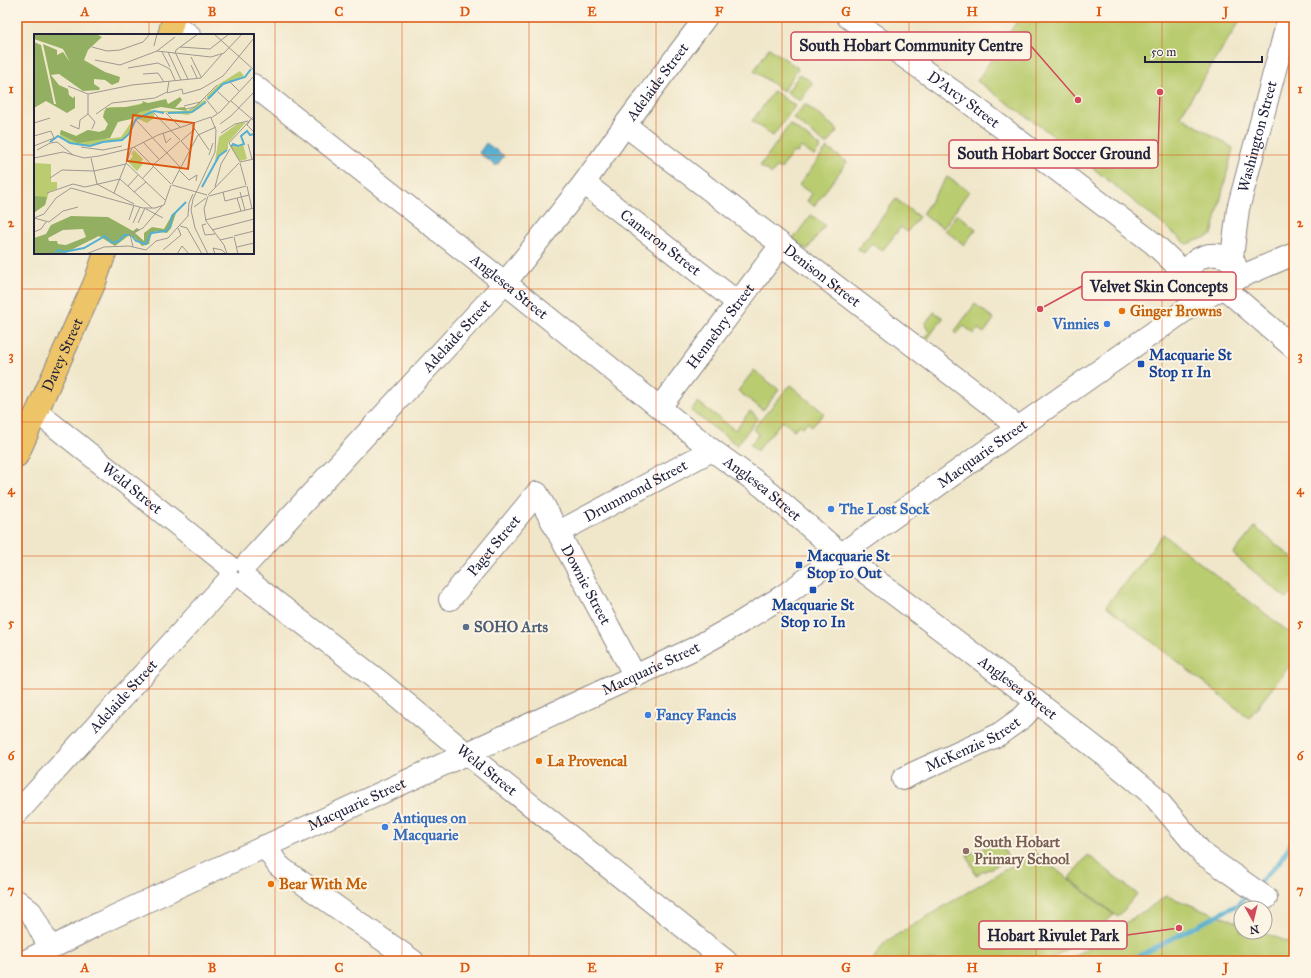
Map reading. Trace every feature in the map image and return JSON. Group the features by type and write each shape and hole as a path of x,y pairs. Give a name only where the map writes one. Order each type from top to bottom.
{"main road":[{"name":"Davey Street","path":"17,456 95,282 105,254"}],"street":[{"name":"Adelaide Street","path":"17,812 505,283 584,183 625,125 706,17"},
{"name":"D'Arcy Street","path":"848,17 971,104 1153,243 1181,269 1203,299"},
{"name":"Washington Street","path":"1232,276 1232,254 1238,209 1288,17"},
{"name":"Anglesea Street","path":"254,86 505,283 712,450 762,486 841,554 1037,702 1153,795 1203,854 1266,898"},
{"name":"Denison Street","path":"625,125 984,400 1018,428"},
{"name":"Cameron Street","path":"584,183 737,302"},
{"name":"Washington Street","path":"1206,255 1216,249 1228,224 1238,209"},
{"name":"D'Arcy Street","path":"1153,243 1181,254 1196,256 1206,255"},
{"name":"Hennebry Street","path":"660,407 737,302 782,245"},
{"name":"Macquarie Street","path":"26,961 98,924 635,676 738,624 783,596 1018,428 1203,299 1232,276 1294,254"},
{"path":"1190,280 1189,274 1193,265 1200,258 1206,255 1219,255 1229,258 1232,276 1294,348"},
{"name":"Weld Street","path":"37,412 238,572 380,682 467,754 726,961"},
{"name":"Drummond Street","path":"559,532 712,450"},
{"name":"Downie Street","path":"537,493 635,676"},
{"name":"Paget Street","path":"450,599 537,493"},
{"name":"McKenzie Street","path":"903,779 998,735 1023,717 1037,702"},
{"path":"265,846 278,865 284,870 413,961"},
{"path":"17,901 31,912 50,948"}],"green space":[{"path":"1015,17 1242,17 1180,116 1233,148 1212,235 1187,244 1048,132 977,81 1018,20"},
{"path":"769,48 798,68 783,91 754,71"},
{"path":"800,74 813,83 800,101 787,92"},
{"path":"774,91 795,106 773,136 752,121"},
{"path":"805,104 838,130 827,145 793,118"},
{"path":"790,124 821,147 814,156 801,147 797,153 793,152 781,169 777,167 772,174 760,166"},
{"path":"827,148 847,162 814,206 807,201 812,194 799,185"},
{"path":"947,177 969,191 943,228 922,214"},
{"path":"896,199 919,217 907,232 901,227 882,251 872,243 864,253 858,249"},
{"path":"957,214 976,229 964,245 945,230"},
{"path":"811,215 825,225 807,250 793,239"},
{"path":"975,304 994,319 984,333 978,329 974,334 964,326 957,334 954,332"},
{"path":"934,312 943,318 926,341 924,339 929,332 925,324"},
{"path":"754,370 779,390 763,410 738,391"},
{"path":"790,385 824,413 812,427 807,422 802,428 799,425 794,430 782,421 757,451 750,445 759,434 753,429"},
{"path":"698,402 735,430 750,411 758,418 737,445 691,411"},
{"path":"1255,527 1294,559 1294,591 1287,599 1233,554"},
{"path":"1163,534 1294,636 1294,660 1249,718 1106,606"},
{"path":"1000,841 1009,860 976,875 967,855"},
{"path":"1034,852 1114,915 1049,961 872,961 885,942"},
{"path":"1088,855 1137,894 1118,917 1069,878"},
{"path":"1167,896 1233,921 1233,940 1273,940 1273,936 1294,944 1294,961 1067,961"}],"water":[{"path":"486,143 504,156 496,166 479,153"}],"waterway":[{"path":"1257,885 1280,861 1294,838"},
{"path":"1129,961 1237,905 1249,893"}],"place":[{"name":"South Hobart Soccer Ground","path":"1160,92"},
{"name":"South Hobart Community Centre","path":"1078,100"},
{"name":"Velvet Skin Concepts","path":"1040,309"},
{"name":"Ginger Browns","path":"1122,311"},
{"name":"Vinnies","path":"1107,324"},
{"name":"Macquarie St Stop 11 In","path":"1141,364"},
{"name":"The Lost Sock","path":"831,509"},
{"name":"Macquarie St Stop 10 Out","path":"799,565"},
{"name":"Macquarie St Stop 10 In","path":"813,590"},
{"name":"SOHO Arts","path":"466,627"},
{"name":"Fancy Fancis","path":"648,715"},
{"name":"La Provencal","path":"539,761"},
{"name":"Antiques on Macquarie","path":"385,827"},
{"name":"South Hobart Primary School","path":"966,851"},
{"name":"Bear With Me","path":"271,884"},
{"name":"Hobart Rivulet Park","path":"1179,928"}]}
